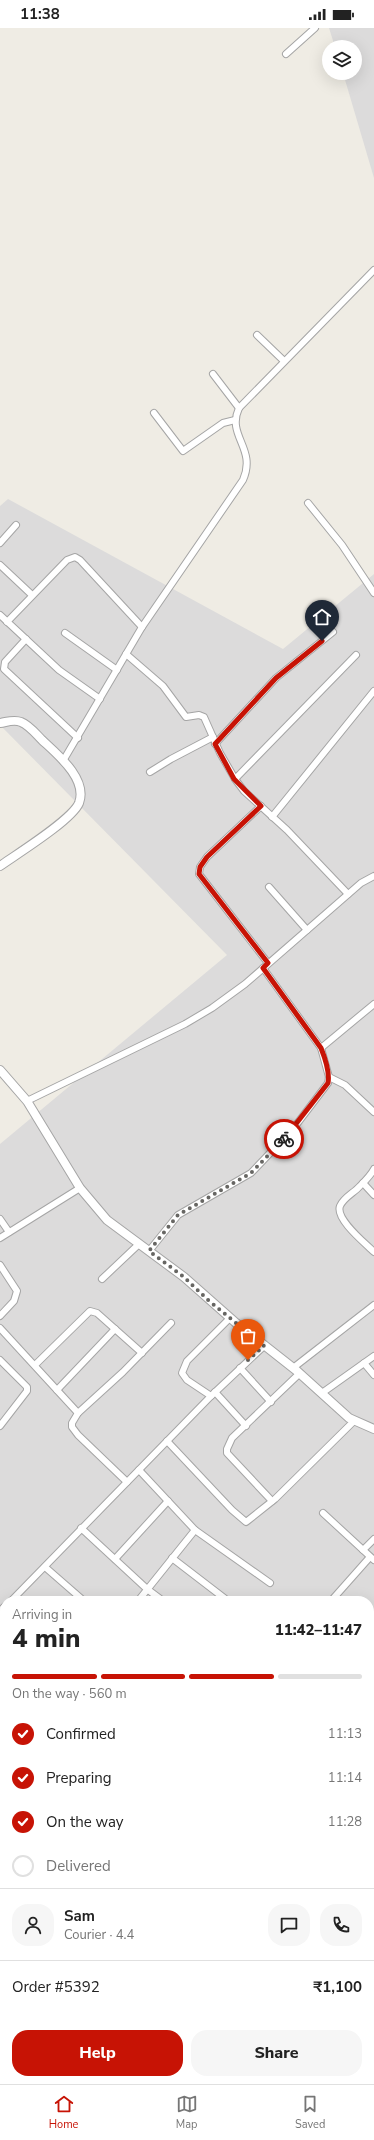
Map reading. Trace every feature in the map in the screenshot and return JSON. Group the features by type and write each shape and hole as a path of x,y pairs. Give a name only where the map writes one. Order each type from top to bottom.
{"street":[{"path":"286,54 315,28"},
{"path":"64,761 142,627 243,480 248,462 235,420 240,408 374,270"},
{"path":"257,335 284,361"},
{"path":"213,374 240,408"},
{"path":"154,413 184,452 222,423 235,420"},
{"path":"308,503 342,545 374,593"},
{"path":"0,543 16,525"},
{"path":"7,622 67,560 75,557 80,560 142,627"},
{"path":"0,565 32,595"},
{"path":"0,615 59,670 100,699"},
{"path":"215,744 276,678 333,632"},
{"path":"65,633 117,670"},
{"path":"26,639 5,662 4,669 78,738"},
{"path":"126,654 163,686 186,717 199,715 204,717 215,744 234,779 348,894"},
{"path":"234,779 356,655"},
{"path":"272,817 374,691"},
{"path":"0,723 17,720 23,722 64,761 79,786 80,795 76,807 69,816 0,866"},
{"path":"150,772 213,737"},
{"path":"261,806 207,857 200,867 199,874 268,963"},
{"path":"27,1101 185,1024 212,1008 263,968 361,883 374,876"},
{"path":"269,887 307,930"},
{"path":"149,1251 178,1215 251,1173 293,1129 328,1083 329,1077 321,1048 263,968"},
{"path":"321,1048 374,1004"},
{"path":"0,1070 27,1101 80,1188 107,1220 184,1277 264,1346 297,1370 354,1421 373,1428"},
{"path":"329,1077 345,1085 374,1112"},
{"path":"374,1169 363,1183 343,1201 340,1206 339,1213 344,1222 374,1252"},
{"path":"363,1183 374,1195"},
{"path":"0,1238 80,1188"},
{"path":"0,1219 9,1232"},
{"path":"102,1279 139,1244"},
{"path":"0,1266 17,1291 14,1301 0,1316"},
{"path":"272,1501 227,1453 227,1448 232,1438 271,1402 297,1370 374,1305"},
{"path":"35,1365 90,1311 115,1329 142,1353"},
{"path":"230,1318 187,1362 182,1373 187,1380 213,1394 246,1426"},
{"path":"127,1482 72,1427 72,1423 78,1413 171,1324"},
{"path":"0,1328 78,1413"},
{"path":"57,1390 115,1329"},
{"path":"16,1596 213,1394 264,1346"},
{"path":"322,1393 374,1356"},
{"path":"364,1363 374,1375"},
{"path":"0,1426 27,1391 27,1387 1,1364"},
{"path":"240,1368 271,1402"},
{"path":"167,1441 243,1521 249,1522 354,1421"},
{"path":"139,1470 195,1530 270,1583"},
{"path":"115,1559 168,1501"},
{"path":"323,1513 372,1559 336,1596"},
{"path":"81,1528 156,1596"},
{"path":"142,1596 195,1530"},
{"path":"363,1550 374,1539"},
{"path":"172,1558 221,1596"},
{"path":"45,1568 78,1596"}],"shaded area":[{"path":"329,28 374,28 374,178 345,80 362,80 362,40 333,40"},
{"path":"8,499 283,649 374,574 374,1596 0,1596 0,1144 227,955 0,725 0,506"}],"way so far":[{"path":"248,1360 264,1346 208,1300 184,1277 149,1251 170,1223 178,1215 251,1173 284,1139"}],"route":[{"path":"284,1139 328,1083 329,1077 324,1056 321,1048 263,968 268,963 199,874 200,867 207,857 261,806 244,791 234,779 215,744 276,678 322,641"}]}
